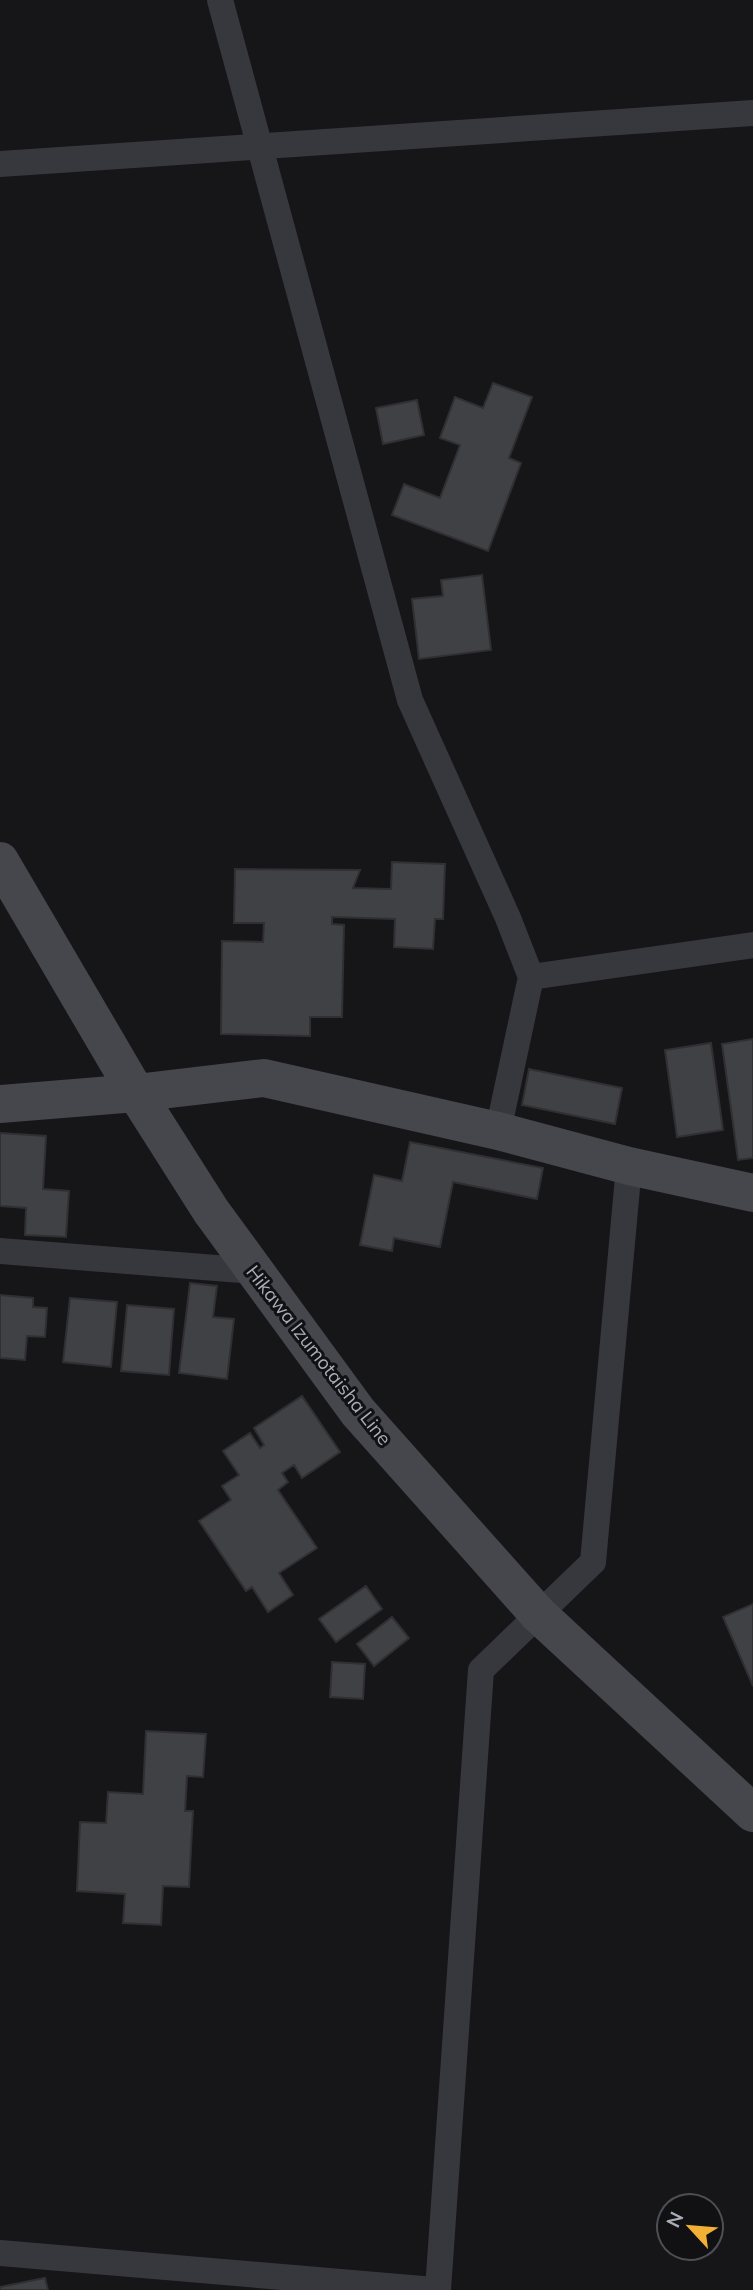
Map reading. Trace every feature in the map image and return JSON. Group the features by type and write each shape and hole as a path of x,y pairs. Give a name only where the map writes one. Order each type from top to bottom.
{"main road":[{"name":"Hikawa Izumotaisha Line","path":"0,860 135,1093 211,1211 358,1412 538,1614 753,1813"},
{"path":"0,1104 135,1093 264,1078 498,1131 629,1166 753,1193"}],"street":[{"path":"220,0 410,700 508,918 531,977 498,1131"},
{"path":"0,164 753,113"},
{"path":"531,977 753,945"},
{"path":"0,2253 436,2290 481,1670 593,1562 629,1166"},
{"path":"0,1251 254,1271"}],"building":[{"path":"493,383 532,397 509,458 521,463 488,551 392,515 404,484 440,498 460,445 440,438 455,397 483,408"},
{"path":"417,400 424,435 383,444 376,408"},
{"path":"482,575 491,650 419,659 412,599 443,596 441,580"},
{"path":"392,862 445,864 443,919 435,919 433,949 394,947 395,919 332,917 332,924 344,925 342,1017 310,1017 310,1036 221,1034 222,941 263,942 264,923 234,923 235,869 360,870 353,888 391,889"},
{"path":"753,1039 753,1158 738,1160 722,1044"},
{"path":"711,1043 723,1130 677,1137 665,1050"},
{"path":"529,1069 622,1088 615,1124 522,1105"},
{"path":"0,1133 46,1136 43,1189 69,1191 66,1237 25,1235 26,1208 0,1206"},
{"path":"410,1142 543,1168 537,1199 453,1182 440,1247 394,1238 392,1251 360,1245 374,1175 402,1181"},
{"path":"190,1283 217,1286 213,1317 234,1319 227,1379 179,1373"},
{"path":"0,1295 33,1298 33,1307 47,1308 45,1337 27,1336 25,1360 0,1358"},
{"path":"70,1298 117,1302 111,1367 63,1362"},
{"path":"127,1305 174,1309 169,1375 121,1371"},
{"path":"302,1396 340,1452 302,1478 294,1465 282,1473 288,1482 278,1490 317,1548 279,1573 293,1595 268,1612 252,1587 246,1591 199,1521 231,1500 222,1486 239,1475 223,1451 250,1433 260,1448 264,1445 254,1428"},
{"path":"366,1586 382,1609 336,1642 319,1619"},
{"path":"753,1604 753,1686 723,1617"},
{"path":"392,1617 409,1638 374,1666 357,1644"},
{"path":"332,1662 365,1664 363,1699 330,1697"},
{"path":"146,1731 206,1734 203,1777 187,1776 185,1811 193,1811 189,1887 163,1886 161,1925 123,1923 125,1894 77,1891 80,1822 106,1823 108,1792 143,1794"},
{"path":"45,2278 48,2290 0,2290 0,2287"}]}
